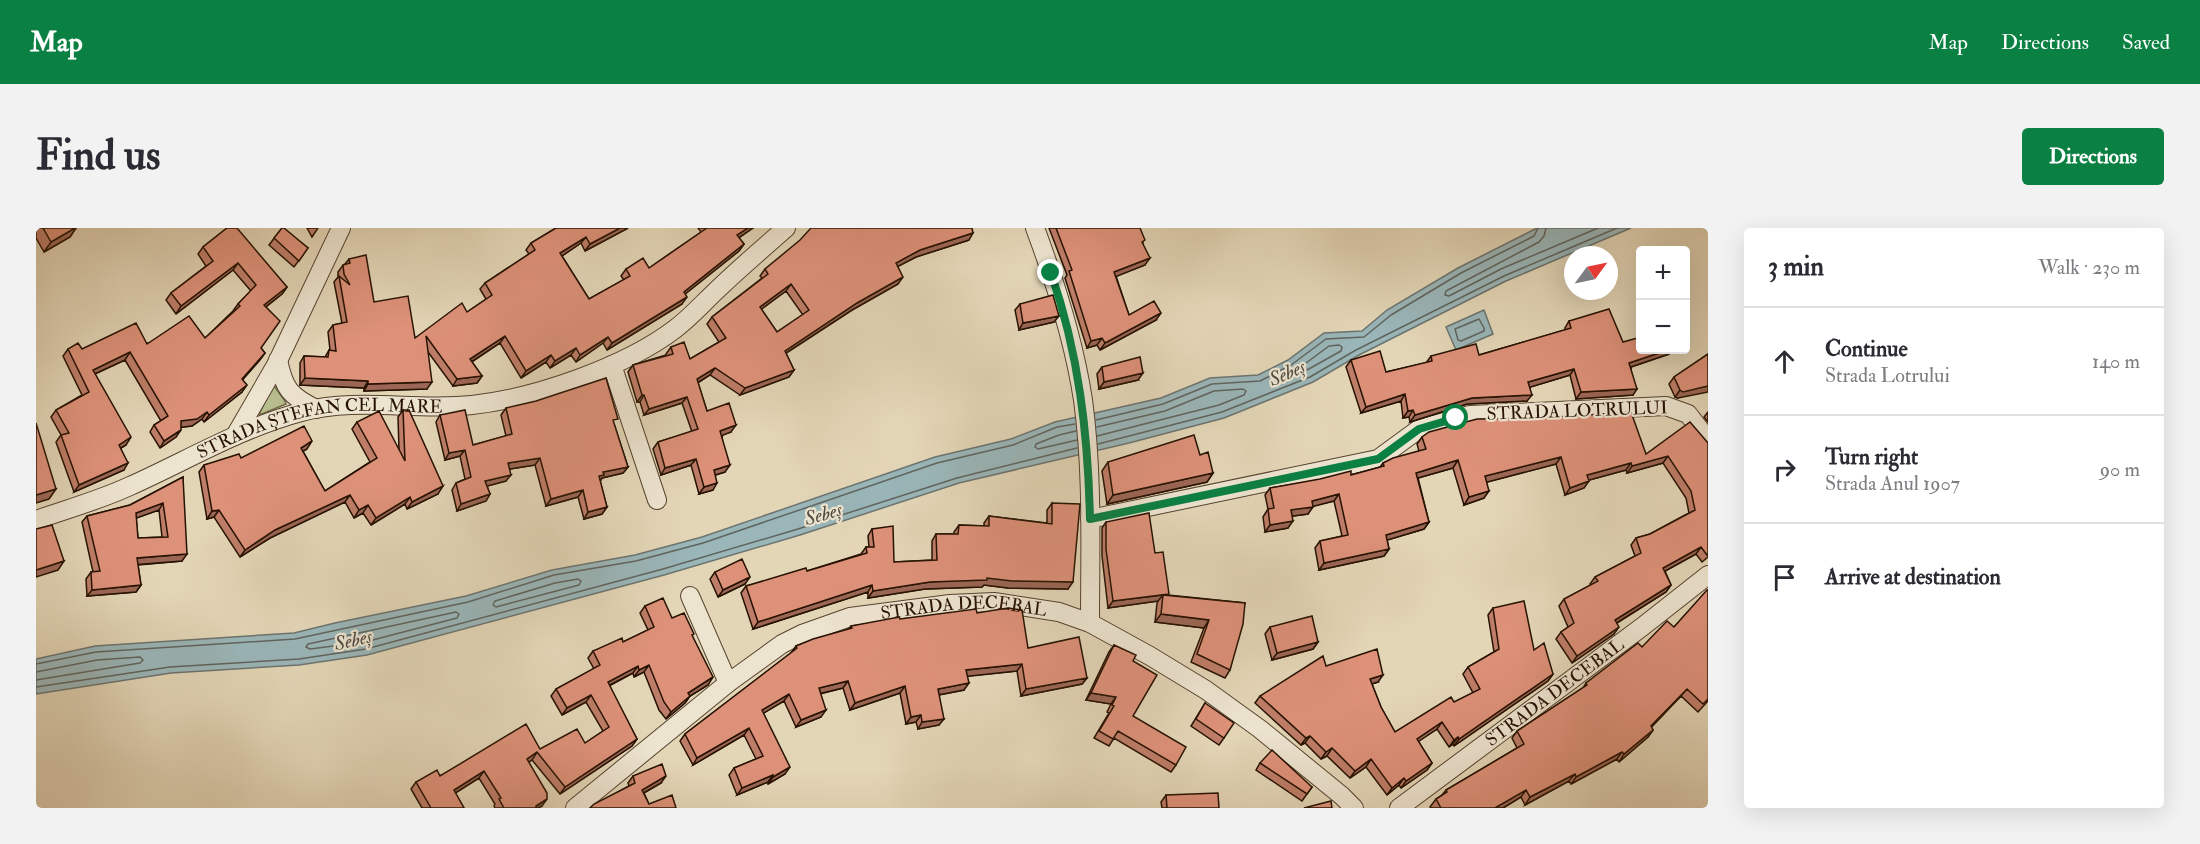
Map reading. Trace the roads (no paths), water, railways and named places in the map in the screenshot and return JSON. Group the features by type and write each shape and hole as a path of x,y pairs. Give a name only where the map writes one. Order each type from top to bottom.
{"street":[{"path":"235,436 278,360 342,228"},
{"name":"STRADA ȘTEFAN CEL MARE","path":"36,520 128,487 235,436 299,412 332,405 436,407 472,405 541,390 612,365 646,348 676,329 786,228"},
{"path":"1035,228 1057,291 1083,400 1089,479 1090,623"},
{"path":"278,360 282,379 292,395 316,408"},
{"path":"612,365 657,500"},
{"name":"STRADA LOTRULUI","path":"1090,519 1378,459 1419,429 1470,415 1666,406 1688,414 1708,440"},
{"name":"STRADA DECEBAL","path":"1399,808 1613,649 1708,575"},
{"path":"690,596 728,683"},
{"name":"STRADA DECEBAL","path":"575,808 728,683 782,644 802,634 850,617 950,604 994,602 1059,612 1090,623 1206,690 1286,750 1354,808"}],"water":[{"name":"Sebeș","path":"1537,228 1631,228 1589,246 1564,246 1564,256 1506,281 1359,355 1313,382 1224,418 959,483 800,535 664,575 367,655 299,665 171,673 36,694 36,659 95,646 294,633 466,596 552,570 635,555 702,537 935,457 1011,439 1055,422 1161,398 1210,378 1258,375 1288,360 1324,333 1362,331 1387,310 1458,268"},
{"path":"1484,310 1493,334 1456,350 1446,327"}]}
